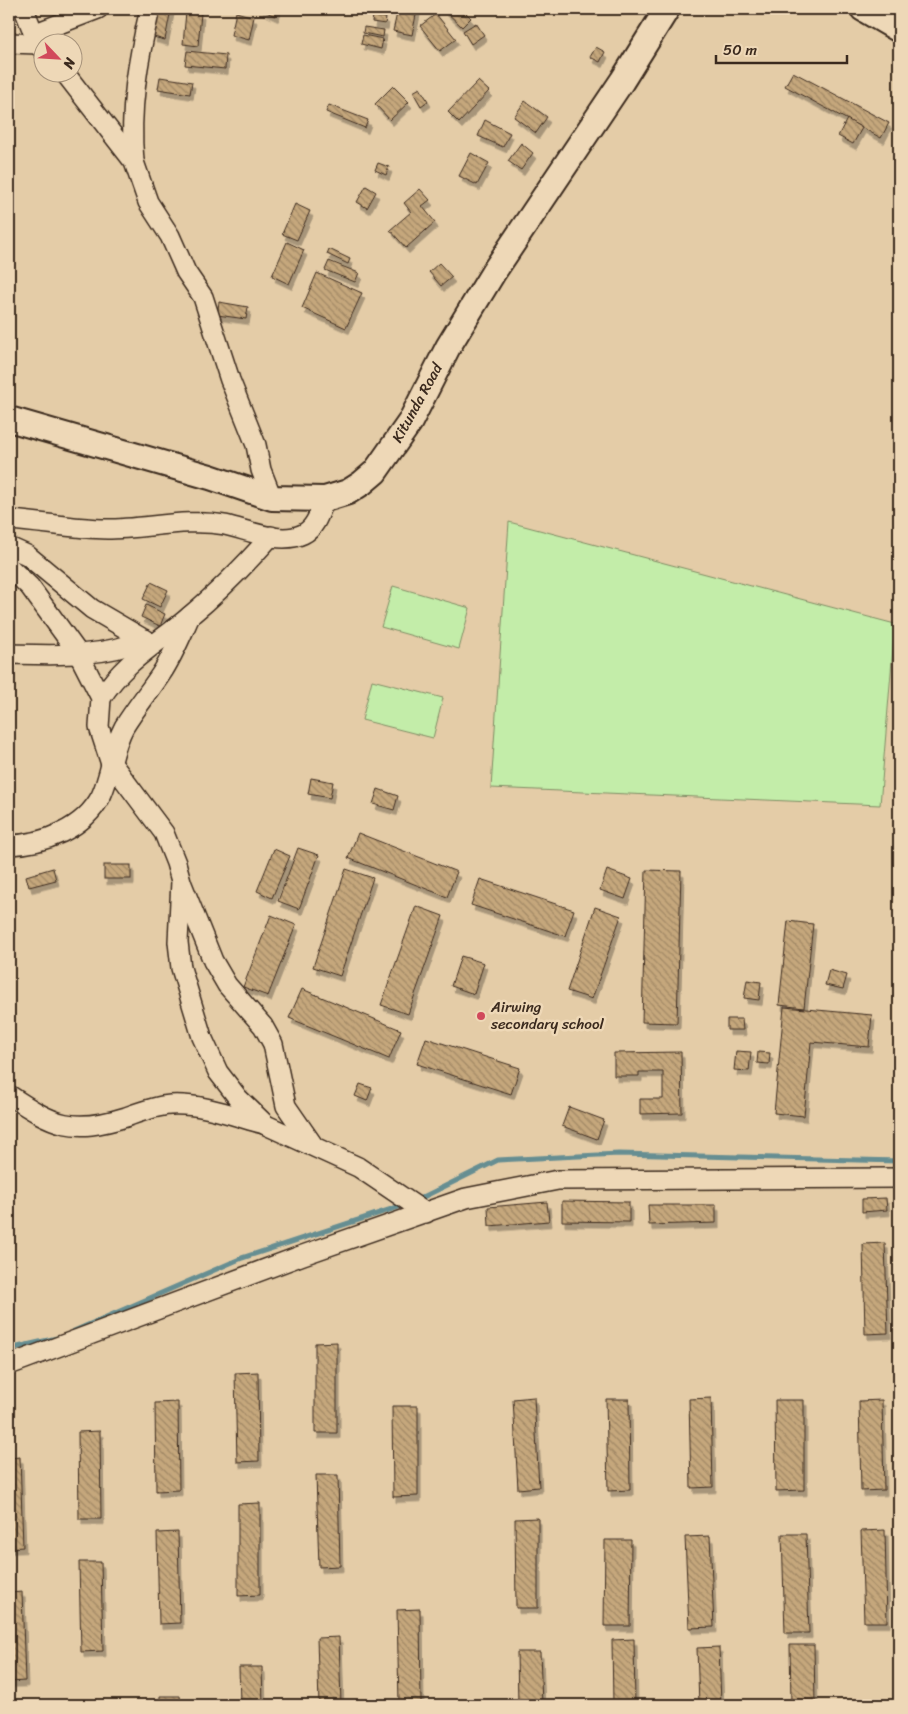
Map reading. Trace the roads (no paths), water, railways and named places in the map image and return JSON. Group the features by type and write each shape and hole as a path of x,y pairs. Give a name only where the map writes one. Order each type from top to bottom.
{"street":[{"path":"24,9 34,32"},
{"path":"56,32 98,9"},
{"path":"150,9 132,106 131,131 134,162 148,202 170,236 186,272 203,297 272,498"},
{"name":"Kitunda Road","path":"9,419 210,477 272,498 325,499 348,492 375,472 410,422 448,347 493,273 622,81 667,9"},
{"path":"863,9 899,30"},
{"path":"9,43 32,42"},
{"path":"72,82 134,162"},
{"path":"9,520 105,529 203,523 224,525 271,536 303,534 313,526 325,499"},
{"path":"9,654 78,653 118,649 148,641 190,616 222,588 271,536"},
{"path":"9,547 27,555 92,608 148,641"},
{"path":"9,567 30,587 78,653 101,698"},
{"path":"9,845 29,845 51,838 89,814 101,794 110,761 124,728 161,673 190,616"},
{"path":"148,641 114,678 101,698 99,727 110,761 164,833 176,863 180,880 213,961 227,985 263,1026 273,1044 286,1106 314,1146"},
{"path":"180,880 178,942 180,959 188,995 202,1037 218,1072 238,1098 266,1125"},
{"path":"9,1095 43,1117 67,1126 79,1127 101,1124 170,1105 212,1110 266,1125 314,1146 372,1176 426,1212"},
{"path":"9,1365 303,1255 484,1193 558,1180 899,1178"}],"waterway":[{"path":"415,1201 498,1160 619,1154 899,1161"},
{"path":"74,1331 242,1258 404,1205"},
{"path":"9,1349 57,1338"}],"place":[{"name":"Airwing secondary school","path":"481,1016"}]}
